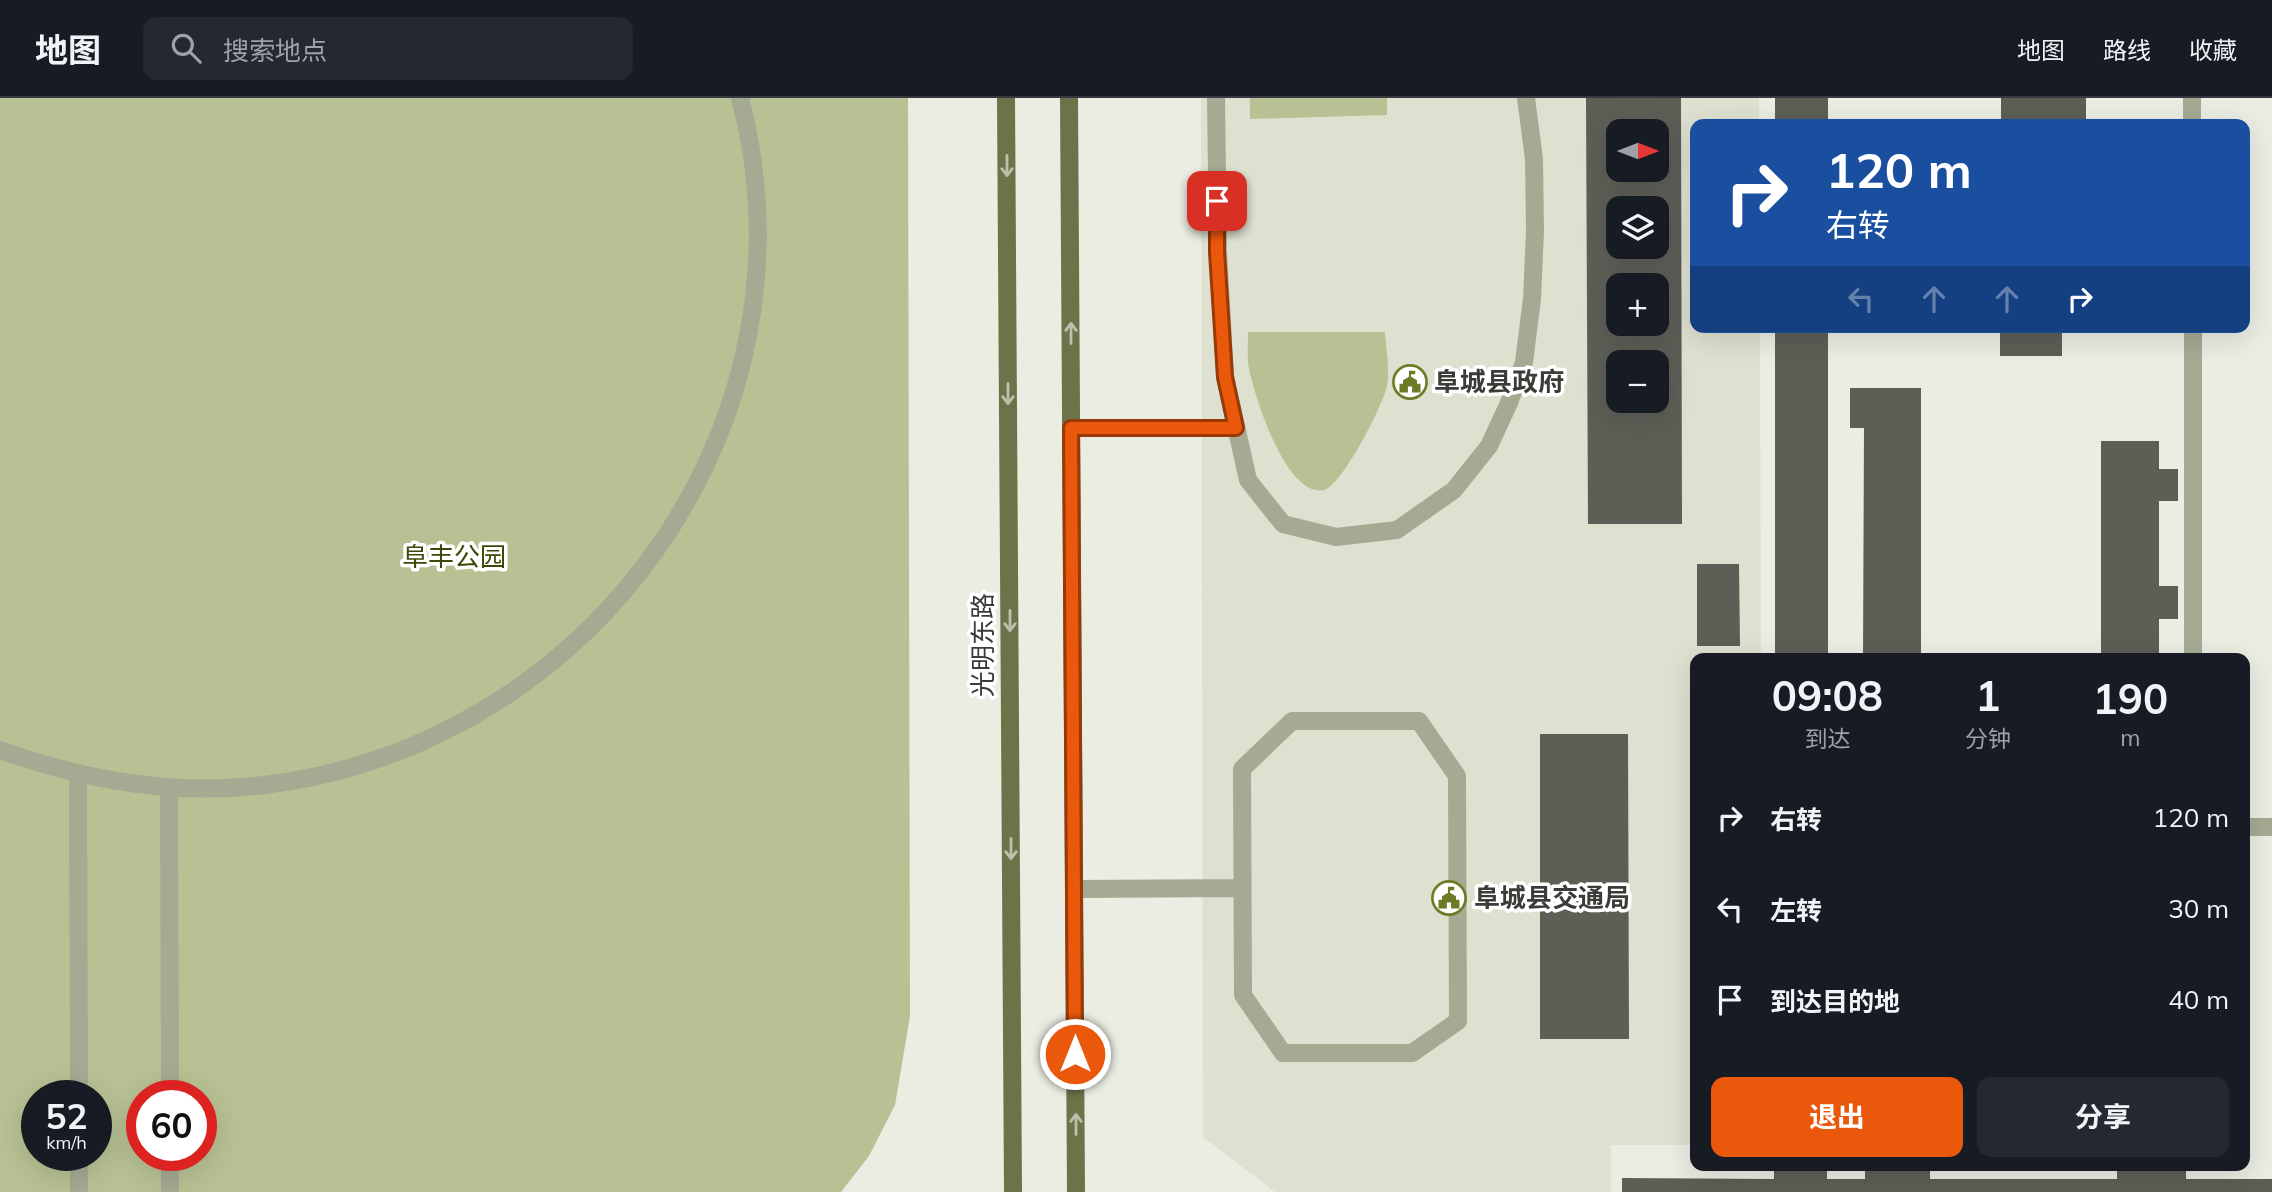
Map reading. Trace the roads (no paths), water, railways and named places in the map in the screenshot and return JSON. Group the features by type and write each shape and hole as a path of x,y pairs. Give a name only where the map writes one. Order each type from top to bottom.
{"main road":[{"name":"光明东路","path":"1006,98 1013,1192"},
{"path":"1069,98 1076,1192"}],"lane":[{"path":"0,750 78,774 153,786 208,789 262,785 317,776 369,762 421,743 470,719 517,690 581,638 637,578 669,533 718,436 736,385 755,278 757,224 753,169 740,98"},
{"path":"1216,98 1217,252 1225,377 1248,480 1283,524 1336,537 1397,530 1454,490 1489,446 1509,403 1524,362 1532,299 1534,159 1526,98"},
{"path":"2192,98 2192,119"},
{"path":"2193,333 2193,653"},
{"path":"1071,428 1236,428"},
{"path":"1292,721 1419,721 1457,776 1458,1021 1412,1053 1283,1054 1243,995 1242,888 1241,769 1292,721"},
{"path":"78,774 79,1080"},
{"path":"169,787 170,1080"},
{"path":"2250,827 2272,827"},
{"path":"1074,889 1242,888"},
{"path":"79,1171 79,1192"},
{"path":"170,1171 170,1192"}],"place":[{"name":"阜城县政府","path":"1410,382"},
{"name":"阜城县交通局","path":"1449,898"}],"park label":[{"name":"阜丰公园","path":"454,557"}]}
